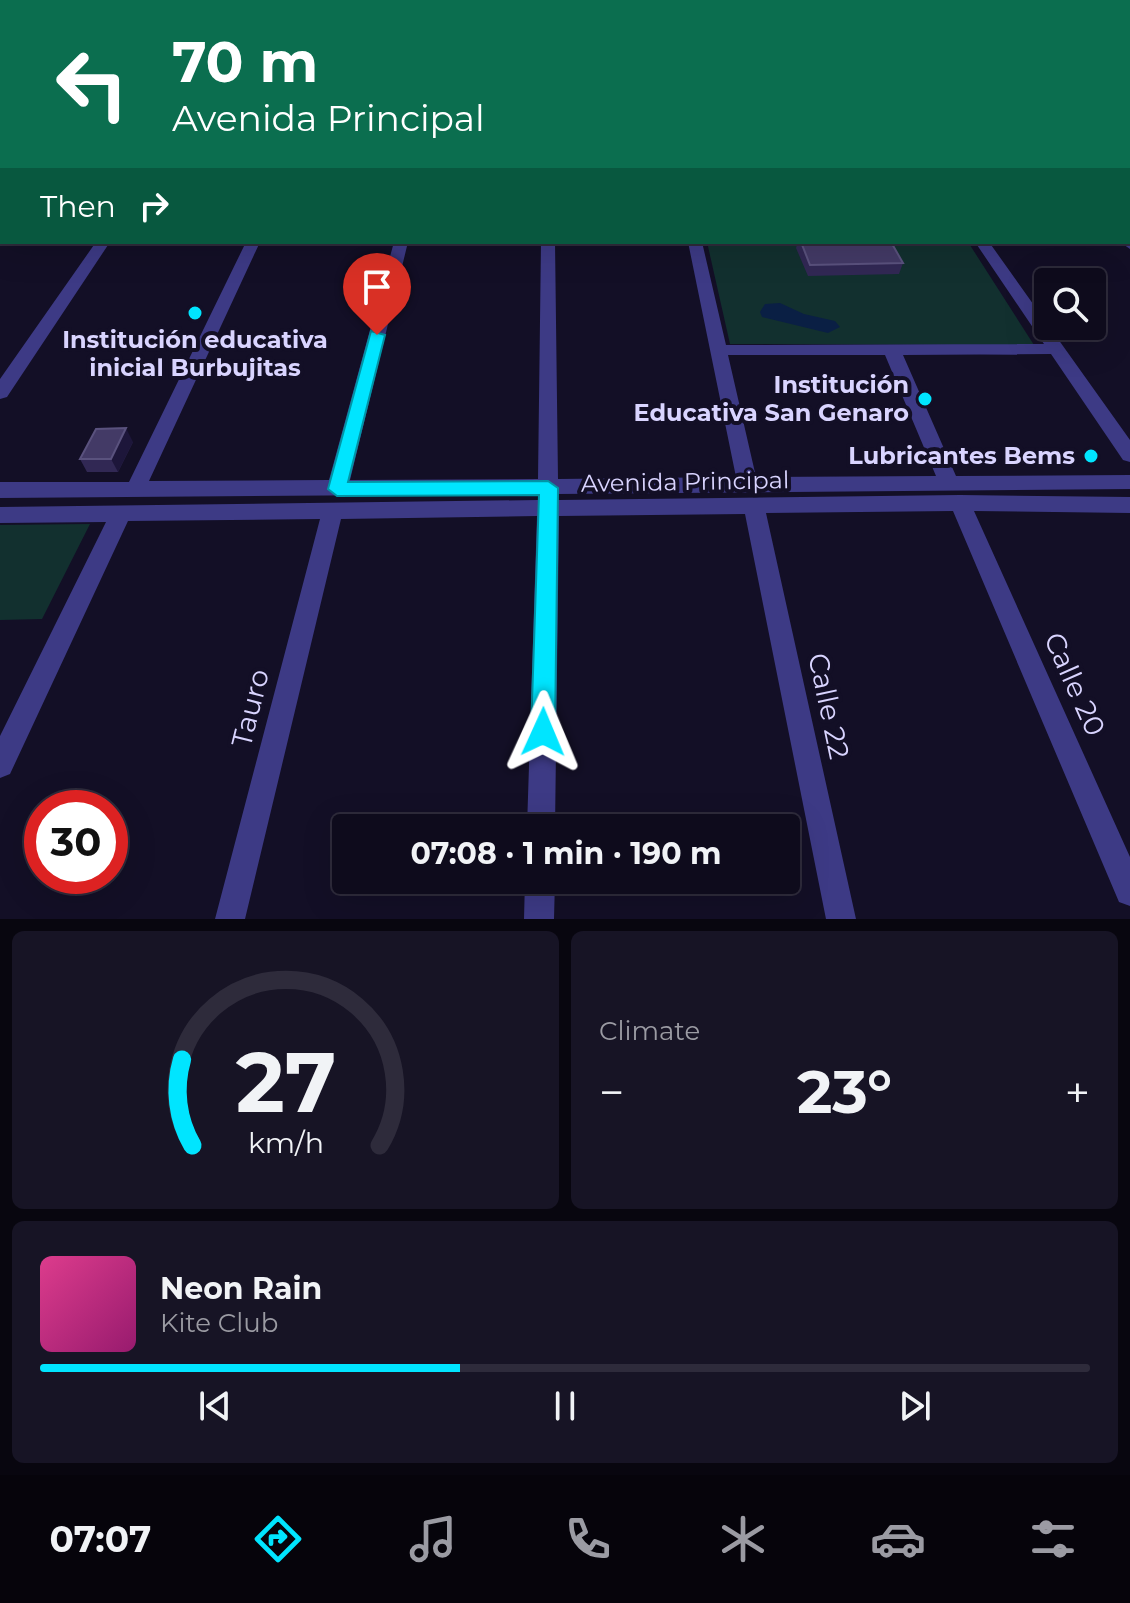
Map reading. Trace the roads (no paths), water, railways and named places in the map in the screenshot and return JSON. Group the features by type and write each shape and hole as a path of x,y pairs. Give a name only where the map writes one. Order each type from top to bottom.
{"street":[{"path":"0,393 102,244"},
{"path":"135,490 252,244"},
{"name":"Tauro","path":"230,919 400,244"},
{"path":"541,814 548,499 548,244"},
{"name":"Calle 22","path":"695,244 841,919"},
{"path":"983,244 1053,349 1130,455"},
{"path":"718,350 1053,349"},
{"name":"Calle 20","path":"892,350 1130,891"},
{"name":"Avenida Principal","path":"0,515 121,513 335,501 955,493 1130,482"},
{"name":"Avenida Principal","path":"0,490 135,490 335,501"},
{"name":"Avenida Principal","path":"955,493 1130,505"},
{"path":"0,765 121,513"},
{"path":"539,919 540,894"}],"water":[{"path":"780,303 804,314 835,321 840,327 828,333 762,317 760,312 765,304"}],"place":[{"name":"Institución educativa inicial Burbujitas","path":"195,313"},
{"name":"Institución Educativa San Genaro","path":"925,399"},
{"name":"Lubricantes Bems","path":"1091,456"}]}
